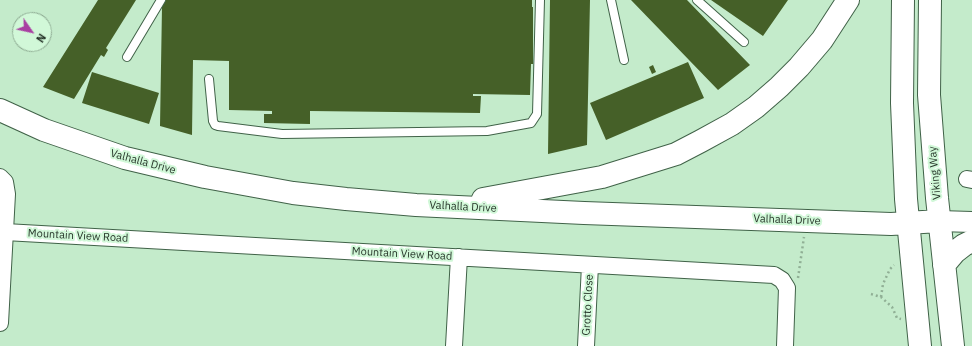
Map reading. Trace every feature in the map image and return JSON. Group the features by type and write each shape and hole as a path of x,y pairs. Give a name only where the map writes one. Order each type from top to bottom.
{"main road":[{"path":"416,205 482,199 602,177 676,154 732,124 779,87 799,67 822,40 848,0"},
{"path":"903,0 902,103 906,200 920,346"},
{"name":"Viking Way","path":"930,0 928,95 953,346"},
{"name":"Valhalla Drive","path":"0,110 44,130 125,158 163,168 245,185 293,193 416,205 584,213 884,223 940,221"},
{"path":"944,265 955,252 972,241"}],"street":[{"path":"0,177 5,182 7,188 0,323"},
{"path":"940,221 972,222"},
{"name":"Mountain View Road","path":"5,232 774,275 782,280 788,293 785,346"},
{"path":"454,346 459,257"},
{"name":"Grotto Close","path":"586,346 590,265"}],"lane":[{"path":"127,57 161,0"},
{"path":"209,79 213,121 215,125 218,126 282,134 487,131 531,123 537,114 540,0"},
{"path":"611,0 624,60"},
{"path":"697,0 744,42"}],"path":[{"path":"797,279 805,232"},
{"path":"881,297 883,284 890,269 896,262"},
{"path":"871,294 881,297 892,307 897,318 906,319"}],"building":[{"path":"98,0 136,0 106,48 108,50 104,57 101,55 74,99 43,87"},
{"path":"166,0 532,0 533,64 531,64 530,95 473,94 473,96 481,96 480,113 310,111 310,124 264,123 264,114 272,114 272,111 229,110 229,61 193,60 192,135 160,126 162,7"},
{"path":"550,0 590,0 587,145 548,154"},
{"path":"631,0 687,0 750,65 718,90"},
{"path":"711,0 788,0 763,36"},
{"path":"688,62 704,98 606,140 590,103"},
{"path":"653,65 656,72 652,74 649,67"},
{"path":"92,72 159,93 149,124 82,103"}]}
